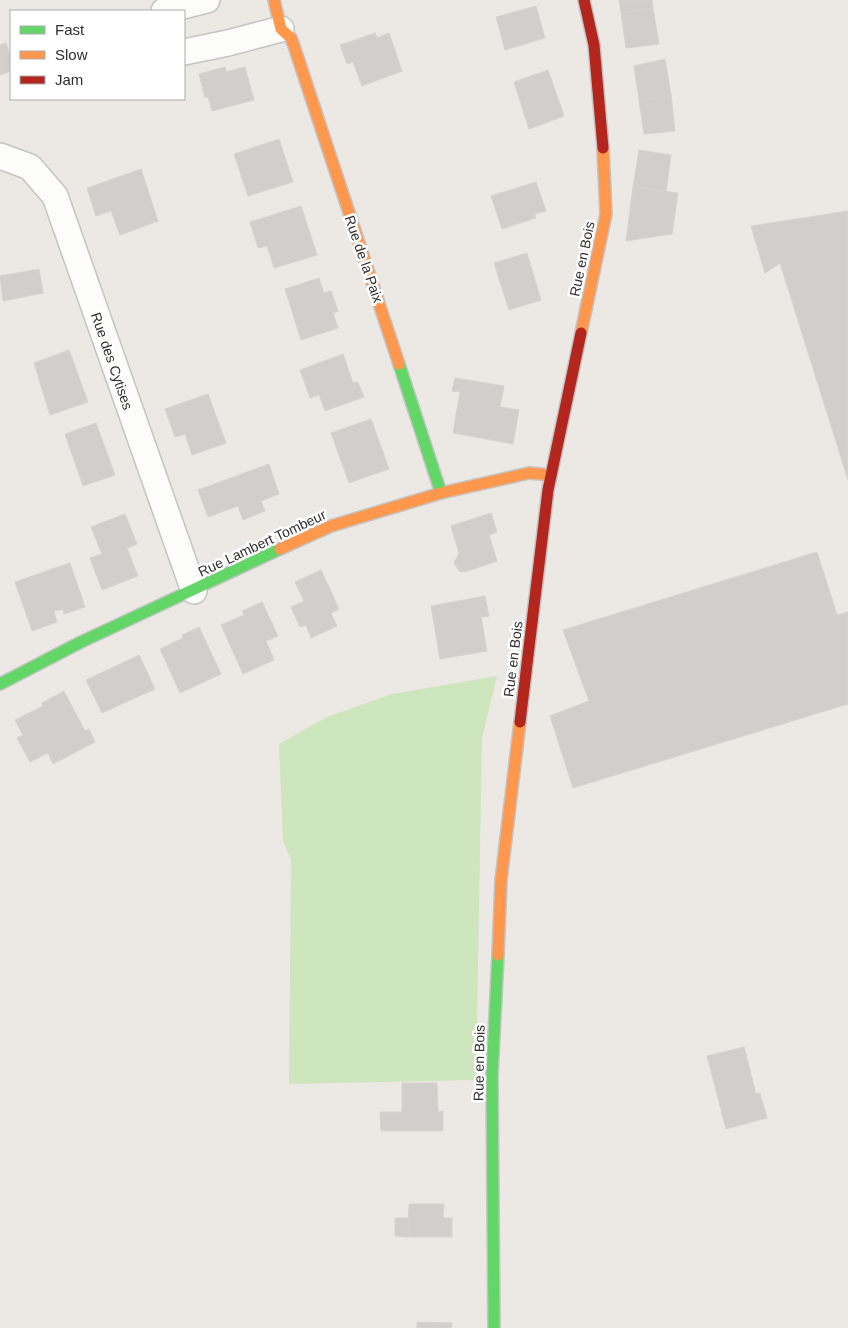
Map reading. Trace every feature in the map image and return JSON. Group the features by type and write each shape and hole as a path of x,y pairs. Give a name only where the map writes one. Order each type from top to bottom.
{"street":[{"path":"168,10 207,0"},
{"name":"Rue de la Paix","path":"274,0 281,29 290,38 294,46 441,493"},
{"name":"Rue en Bois","path":"494,1328 492,1076 501,880 551,475 606,214 600,102 594,45 584,0"},
{"path":"185,52 281,29"},
{"name":"Rue des Cytises","path":"0,156 30,167 55,196 194,591"},
{"name":"Rue Lambert Tombeur","path":"0,684 82,642 331,526 441,493 529,473 551,475"}],"green space":[{"path":"497,676 482,738 476,1080 289,1084 291,860 283,841 279,744 327,717 392,694"}],"building":[{"path":"619,0 652,0 653,8 621,13"},
{"path":"536,6 545,38 505,50 496,17"},
{"path":"653,8 659,44 626,48 621,13"},
{"path":"375,33 377,38 389,33 402,71 362,86 353,62 347,64 340,45"},
{"path":"6,43 10,56 10,71 0,75 0,45"},
{"path":"665,59 671,95 639,100 634,66"},
{"path":"225,67 226,72 245,67 254,100 212,111 208,97 205,98 199,74"},
{"path":"548,70 564,116 529,129 514,82"},
{"path":"671,95 675,131 644,134 639,100"},
{"path":"279,139 293,182 248,196 234,154"},
{"path":"639,150 671,155 666,192 633,187"},
{"path":"141,169 158,221 120,235 111,211 96,216 87,188"},
{"path":"536,182 546,211 535,214 536,218 502,229 491,196"},
{"path":"633,187 678,193 672,234 626,241"},
{"path":"301,206 317,255 274,268 267,246 258,248 250,222"},
{"path":"848,211 848,480 780,263 765,273 751,226"},
{"path":"527,253 541,300 509,310 494,263"},
{"path":"39,269 43,293 3,301 0,276"},
{"path":"319,278 324,293 331,291 338,311 333,313 338,328 301,340 285,289"},
{"path":"69,350 88,402 50,415 34,363"},
{"path":"343,354 353,383 358,382 364,397 325,411 319,395 310,398 300,370"},
{"path":"455,378 504,386 500,407 519,410 513,444 453,433 460,392 452,391"},
{"path":"208,394 226,443 192,455 185,434 175,437 165,409"},
{"path":"371,419 389,469 349,483 331,433"},
{"path":"96,423 115,475 83,486 65,434"},
{"path":"269,464 279,494 261,501 265,511 243,520 238,506 208,517 198,490"},
{"path":"491,513 497,532 489,535 497,561 465,572 459,571 454,563 459,553 451,526"},
{"path":"125,514 137,544 127,548 138,576 102,590 90,558 102,554 91,527"},
{"path":"817,552 837,615 848,612 848,704 573,788 550,716 589,701 563,630"},
{"path":"70,563 85,607 64,614 63,609 54,611 57,622 32,631 15,582"},
{"path":"321,570 339,609 331,613 337,626 311,638 306,625 300,627 291,607 304,601 295,582"},
{"path":"485,596 489,616 481,617 487,651 440,659 431,606"},
{"path":"262,602 278,636 266,641 274,660 243,674 221,625 244,615 242,611"},
{"path":"199,627 221,674 180,693 160,649 183,638 182,635"},
{"path":"139,655 155,689 102,713 86,680"},
{"path":"64,691 85,731 89,729 95,742 53,764 48,753 30,762 17,738 23,735 15,720 43,706 42,703"},
{"path":"744,1047 756,1094 760,1093 767,1118 726,1129 707,1056"},
{"path":"402,1083 437,1083 438,1112 443,1111 443,1131 381,1131 380,1112 402,1112"},
{"path":"409,1204 444,1204 443,1218 452,1218 452,1237 408,1237"},
{"path":"395,1218 409,1218 408,1237 395,1236"},
{"path":"417,1322 452,1323 451,1328 417,1328"}],"traffic: fast":[{"path":"399,364 441,493"},
{"path":"0,684 81,642 280,549"},
{"path":"494,1328 492,1076 498,955"}],"traffic: slow":[{"path":"274,0 281,29 291,38 294,46 399,364"},
{"path":"581,333 606,214 603,148"},
{"path":"280,549 331,526 441,493 529,473 551,475"},
{"path":"498,955 501,880 520,722"}],"traffic: jam":[{"path":"584,0 594,45 603,148"},
{"path":"520,722 548,490 581,333"}]}
